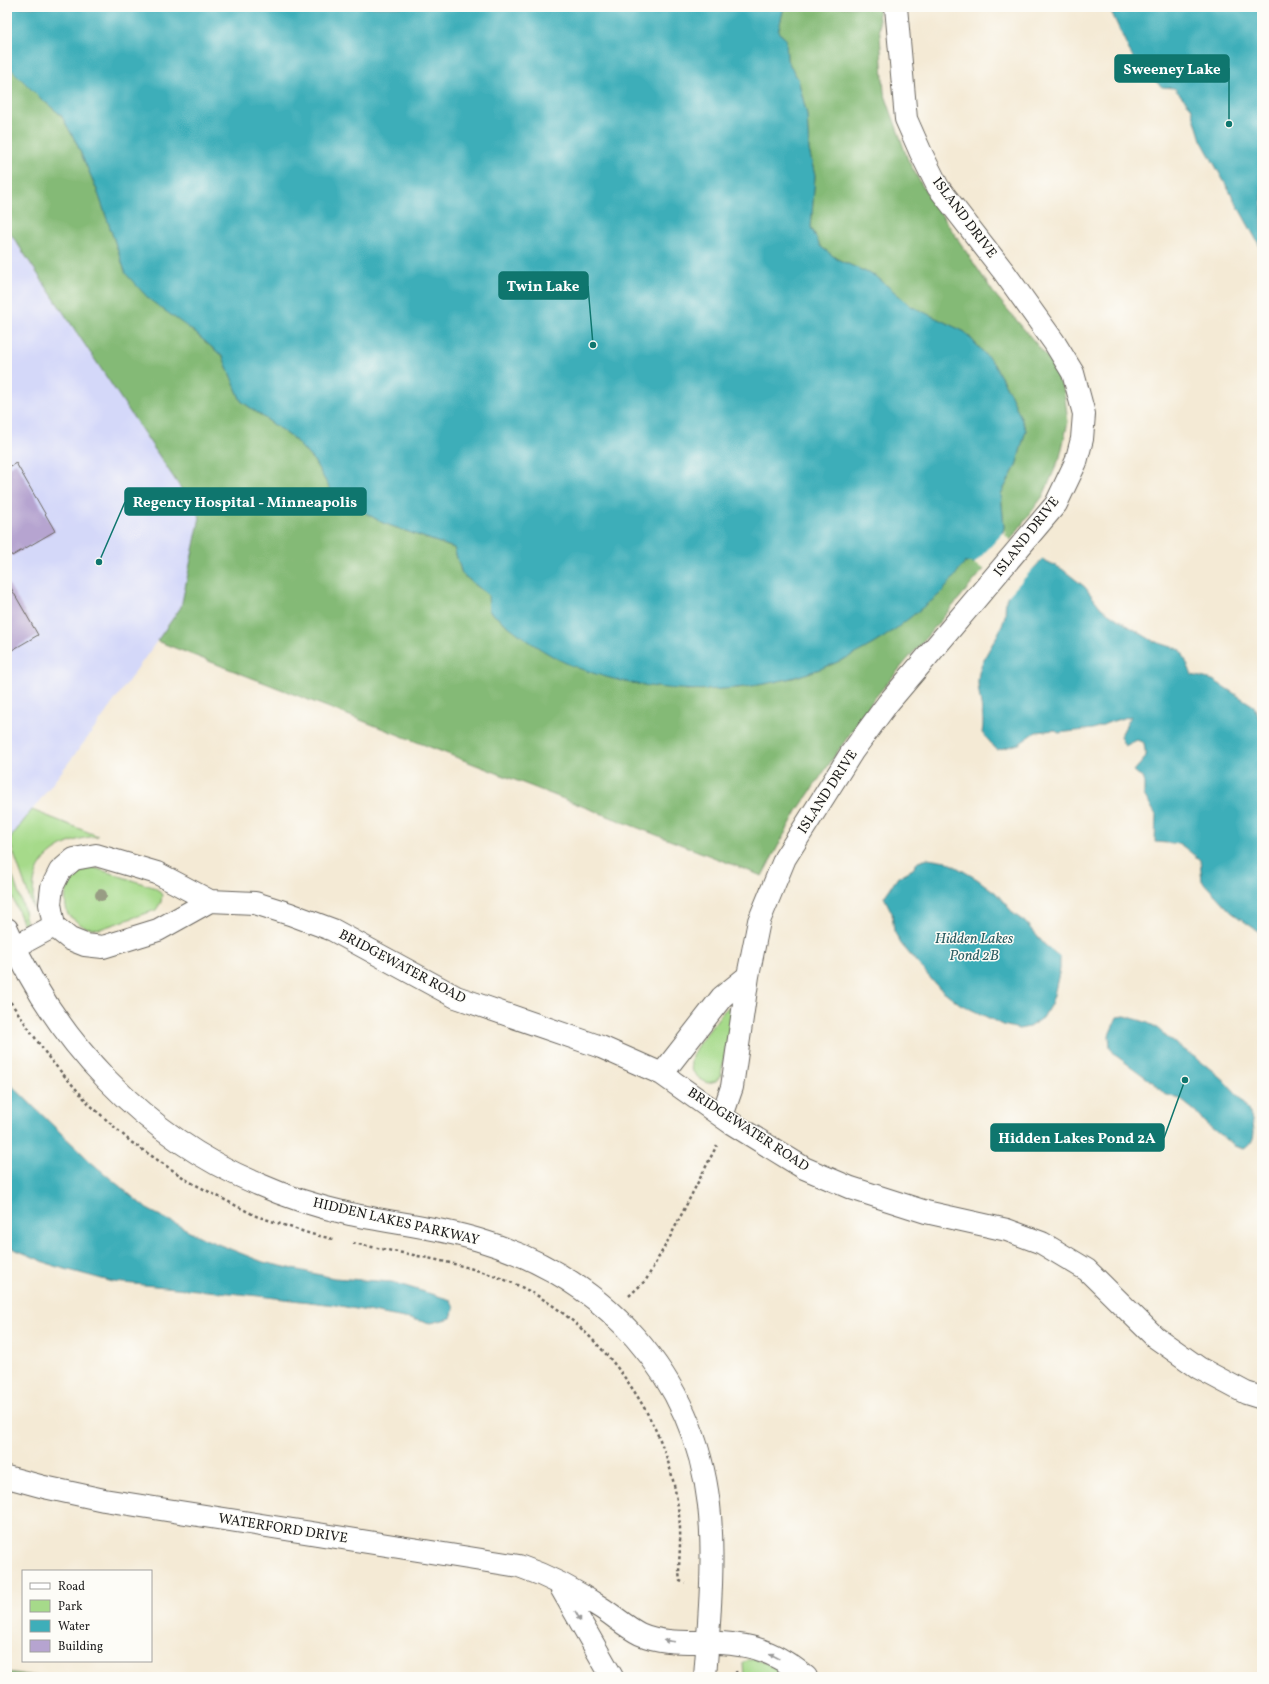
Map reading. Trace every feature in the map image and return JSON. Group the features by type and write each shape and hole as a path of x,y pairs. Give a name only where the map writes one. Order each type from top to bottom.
{"street":[{"name":"ISLAND DRIVE","path":"726,1119 748,976 759,921 782,865 852,752 888,703 1025,543 1056,504 1076,462 1082,439 1084,414 1080,392 1073,373 1054,342 1004,272 938,187 906,119 896,7"},
{"name":"BRIDGEWATER ROAD","path":"54,926 50,904 52,887 60,871 74,859 96,855 157,873 210,901 255,903 326,928 381,955 456,997 601,1047 662,1074 726,1119 804,1168 851,1188 926,1212 1007,1230 1042,1243 1087,1270 1155,1337 1199,1368 1246,1394 1262,1398"},
{"path":"11,938 54,926 70,939 85,945 103,947 158,930 210,901"},
{"name":"HIDDEN LAKES PARKWAY","path":"11,938 48,1004 83,1054 106,1079 150,1120 204,1157 259,1185 306,1202 350,1214 456,1234 513,1252 561,1276 612,1312 640,1342 672,1390 694,1438 709,1506 710,1587 705,1677"},
{"path":"662,1074 722,997 748,976"},
{"name":"WATERFORD DRIVE","path":"7,1476 44,1488 104,1500 519,1566 540,1573 559,1582 640,1634 667,1641 736,1644 759,1648 790,1664 806,1677"},
{"path":"559,1582 612,1677"}],"path":[{"path":"7,997 48,1058 89,1104 131,1142 190,1182 256,1216 311,1234 341,1241"},
{"path":"587,1335 646,1280 719,1142 726,1119"},
{"path":"348,1242 441,1261 517,1285 567,1317 587,1335 612,1361 633,1389 662,1445 672,1477 678,1516 680,1541 680,1581 692,1586 710,1587"}],"shaded area":[{"path":"7,228 200,517 181,607 95,728 7,843"}],"green space":[{"path":"784,7 878,7 884,92 908,160 923,187 993,292 1048,358 1064,391 1068,422 1060,457 1043,496 1009,542 1002,536 1004,527 1001,494 1016,466 1026,430 1011,395 993,363 965,332 910,306 877,277 837,259 820,246 811,227 815,176 809,150 807,115 798,79 787,60 786,39 778,32"},
{"path":"7,65 39,97 61,115 76,142 97,190 126,274 223,357 241,401 294,439 314,461 333,494 383,523 454,548 462,574 488,595 686,690 738,688 793,678 833,664 873,644 904,622 941,592 965,562 976,562 985,568 873,700 797,811 762,876 157,641 181,607 200,517 7,228"},
{"path":"32,810 98,836 77,840 57,849 49,855 37,872 34,883 33,908 9,840"},
{"path":"7,860 24,909 26,923 24,925 7,885"},
{"path":"88,868 95,868 153,887 162,895 161,902 156,910 100,929 84,927 68,915 65,900 68,887 71,882 81,872"},
{"path":"728,1007 732,1012 721,1075 716,1081 708,1083 698,1077 693,1071 691,1065 692,1058 699,1043"},
{"path":"754,1659 783,1669 784,1677 744,1677 743,1662"},
{"path":"7,1672 41,1677 7,1677"}],"water":[{"path":"7,7 784,7 778,32 786,39 787,60 798,79 807,115 809,150 815,176 811,227 820,246 837,259 877,277 911,306 965,332 993,363 1011,395 1026,430 1016,466 1001,494 1004,527 1002,536 1034,568 1042,559 1062,569 1085,587 1101,608 1153,641 1181,650 1192,675 1213,680 1254,706 1262,727 1262,934 1231,912 1202,881 1200,860 1180,844 1155,842 1156,815 1144,795 1144,779 1134,771 1146,757 1144,743 1137,740 1125,746 1120,737 1131,716 1093,729 1058,733 1055,730 1036,732 1019,744 997,750 982,733 983,719 978,678 982,662 1002,626 1005,615 1006,600 1009,593 990,572 979,565 965,562 938,596 896,629 873,644 839,661 803,675 766,684 728,689 690,689 652,686 614,679 566,663 542,650 520,635 489,611 488,595 462,574 454,548 383,523 333,494 314,461 294,439 241,401 223,357 193,331 150,300 126,274 97,190 76,142 61,115 39,97 7,65"},
{"path":"1109,7 1262,7 1262,250 1201,140 1191,107 1174,88 1162,87 1136,65"},
{"name":"Hidden Lakes Pond 2B","path":"928,858 946,861 977,879 996,893 1014,914 1025,922 1045,945 1060,957 1060,969 1054,995 1043,1018 1029,1027 1019,1029 1003,1025 960,1004 937,986 901,944 894,931 892,913 884,897 898,877 913,869 918,861"},
{"path":"1125,1016 1156,1027 1168,1038 1207,1066 1233,1090 1244,1103 1251,1117 1254,1134 1252,1142 1249,1146 1244,1149 1234,1146 1205,1123 1196,1112 1180,1099 1164,1094 1155,1084 1115,1055 1110,1047 1109,1035 1117,1017"},
{"path":"7,1081 92,1163 147,1209 205,1239 263,1262 334,1278 392,1282 451,1300 454,1308 451,1318 431,1323 335,1305 113,1282 54,1266 7,1246"}],"pier":[{"path":"1005,531 1005,535 1034,565 1038,561 1039,562 1008,596 984,569 974,564"}],"building":[{"path":"16,463 55,531 12,556 7,547 7,468"},
{"path":"7,581 38,635 7,653"}],"place":[{"name":"Sweeney Lake","path":"1229,124"},
{"name":"Twin Lake","path":"593,345"},
{"name":"Regency Hospital - Minneapolis","path":"99,562"},
{"name":"Hidden Lakes Pond 2A","path":"1185,1080"}]}
